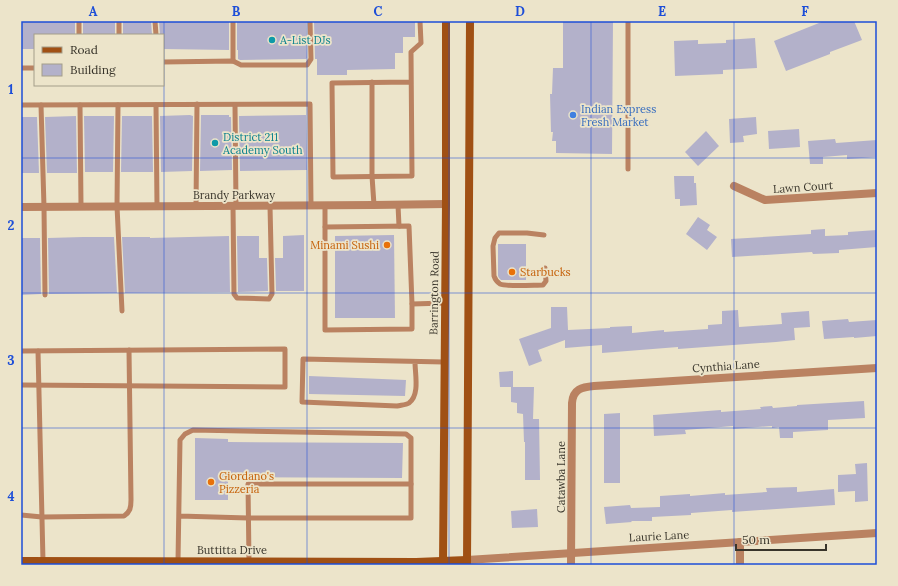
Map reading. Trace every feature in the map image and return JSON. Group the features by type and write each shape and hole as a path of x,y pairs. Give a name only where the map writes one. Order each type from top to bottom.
{"main road":[{"name":"Barrington Road","path":"443,563 446,21"},
{"path":"467,562 470,21"},
{"name":"Buttitta Drive","path":"21,561 61,563 249,561 326,563 443,563"},
{"name":"Laurie Lane","path":"443,563 467,562"}],"street":[{"name":"Lawn Court","path":"734,186 765,200 877,193"},
{"name":"Brandy Parkway","path":"21,207 446,204"},
{"name":"Cynthia Lane","path":"577,391 581,388 594,386 877,368"},
{"name":"Catawba Lane","path":"571,565 572,399 577,391"},
{"name":"Laurie Lane","path":"467,562 571,553 877,534"},
{"path":"740,542 740,565"}],"lane":[{"path":"79,21 79,34"},
{"path":"119,21 119,34"},
{"path":"155,21 156,34"},
{"path":"233,21 233,61"},
{"path":"164,62 233,61 241,65 307,65 311,59 310,21"},
{"path":"411,82 332,83 333,177 412,176 411,52 421,43 420,21"},
{"path":"628,21 628,169"},
{"path":"21,68 34,68"},
{"path":"372,82 372,176 374,205"},
{"path":"196,104 196,206"},
{"path":"21,105 310,104 311,206"},
{"path":"41,105 45,295"},
{"path":"80,105 81,206"},
{"path":"118,105 117,206 122,311"},
{"path":"156,105 157,206"},
{"path":"235,105 234,294 237,298 269,299 272,294 270,206"},
{"path":"325,205 325,227 325,330 412,330 409,226 325,227"},
{"path":"398,205 399,226"},
{"path":"544,235 527,233 499,233 495,238 494,246 494,276 500,284 543,285 546,281 545,268"},
{"path":"412,304 445,303"},
{"path":"21,351 285,349 285,387 21,385"},
{"path":"21,515 42,517 124,516 129,513 131,508 131,500 129,350"},
{"path":"38,351 43,561"},
{"path":"415,362 415,397 405,405 397,406 302,402 303,359 444,362"},
{"path":"178,561 180,440 185,434 193,430 406,434 411,438 410,518 248,518 179,516"},
{"path":"249,561 248,484 410,484"}],"building":[{"path":"21,21 75,21 75,34 34,34 34,49 21,49"},
{"path":"83,21 115,21 115,34 83,34"},
{"path":"123,21 151,21 152,34 123,34"},
{"path":"159,21 229,21 229,50 164,49 164,34 160,34"},
{"name":"A-List DJs","path":"237,21 306,21 307,58 238,59"},
{"path":"314,21 415,21 415,37 403,37 403,53 395,53 395,69 347,70 347,75 317,75"},
{"path":"563,21 613,21 612,154 556,153 556,141 552,141 553,132 551,132 550,94 552,94 553,68 563,68"},
{"path":"824,21 854,21 862,40 786,71 774,41"},
{"path":"755,38 757,68 723,70 723,74 675,76 674,41 698,40 698,44 726,43 726,40"},
{"name":"District 211 Academy South","path":"201,115 229,115 229,117 231,117 232,170 200,171"},
{"path":"306,115 307,170 240,171 239,116"},
{"path":"76,116 77,173 47,173 45,117"},
{"path":"84,116 114,116 113,172 85,172"},
{"path":"122,116 152,116 153,172 121,172"},
{"path":"160,116 193,116 192,171 161,172"},
{"path":"21,117 37,117 39,173 21,173"},
{"path":"756,117 757,134 743,136 744,142 730,143 729,119"},
{"path":"799,129 800,147 769,149 768,131"},
{"path":"706,131 719,146 698,166 685,152"},
{"path":"835,139 836,143 877,140 877,157 847,159 847,155 823,157 823,164 810,164 808,141"},
{"path":"674,176 694,176 694,183 696,183 697,205 680,206 680,199 675,199"},
{"path":"698,217 710,225 707,230 717,237 707,250 686,234"},
{"path":"825,229 825,236 848,235 848,232 877,230 877,247 839,250 839,253 813,254 812,252 732,257 731,239 811,234 811,230"},
{"path":"304,235 304,291 276,291 275,258 283,258 283,236"},
{"path":"394,235 395,318 335,318 335,236"},
{"path":"229,236 230,292 125,293 122,237 150,238"},
{"path":"237,236 259,236 259,258 267,258 268,291 238,292"},
{"path":"114,237 117,293 49,294 48,238"},
{"path":"21,238 40,238 41,294 21,295"},
{"path":"498,244 526,244 526,280 501,280 499,278"},
{"path":"551,307 567,307 568,330 632,326 632,333 664,330 664,332 708,329 708,325 722,324 722,311 738,310 739,327 782,324 781,313 809,311 810,327 794,328 795,340 678,349 678,347 602,353 602,345 565,348 565,340 538,350 542,361 529,366 519,339 551,328"},
{"path":"848,319 849,322 877,320 877,336 824,339 822,321"},
{"path":"513,371 513,387 534,387 533,419 539,419 540,480 525,480 523,414 517,413 517,403 511,402 511,387 500,387 499,372"},
{"path":"309,376 406,380 405,396 309,394"},
{"path":"864,401 865,418 828,420 828,430 793,432 793,438 780,438 779,427 772,428 772,426 733,429 733,426 685,430 686,434 654,436 653,415 721,410 721,412 761,409 760,407 772,406 773,408"},
{"path":"620,413 620,483 604,483 604,414"},
{"path":"195,438 228,439 228,442 403,443 402,478 228,477 228,500 195,500"},
{"path":"867,463 868,501 855,502 855,491 838,492 838,475 856,474 855,464"},
{"path":"797,487 797,492 834,489 835,505 732,512 732,510 691,513 691,515 652,517 652,521 631,521 632,522 606,524 604,507 630,505 631,508 660,507 660,496 690,494 690,496 725,493 725,495 767,492 766,488"},
{"path":"537,509 538,527 512,528 511,511"}],"place":[{"name":"A-List DJs","path":"272,40"},
{"name":"Indian Express Fresh Market","path":"573,115"},
{"name":"District 211 Academy South","path":"215,143"},
{"name":"Minami Sushi","path":"387,245"},
{"name":"Starbucks","path":"512,272"},
{"name":"Giordano's Pizzeria","path":"211,482"}]}
